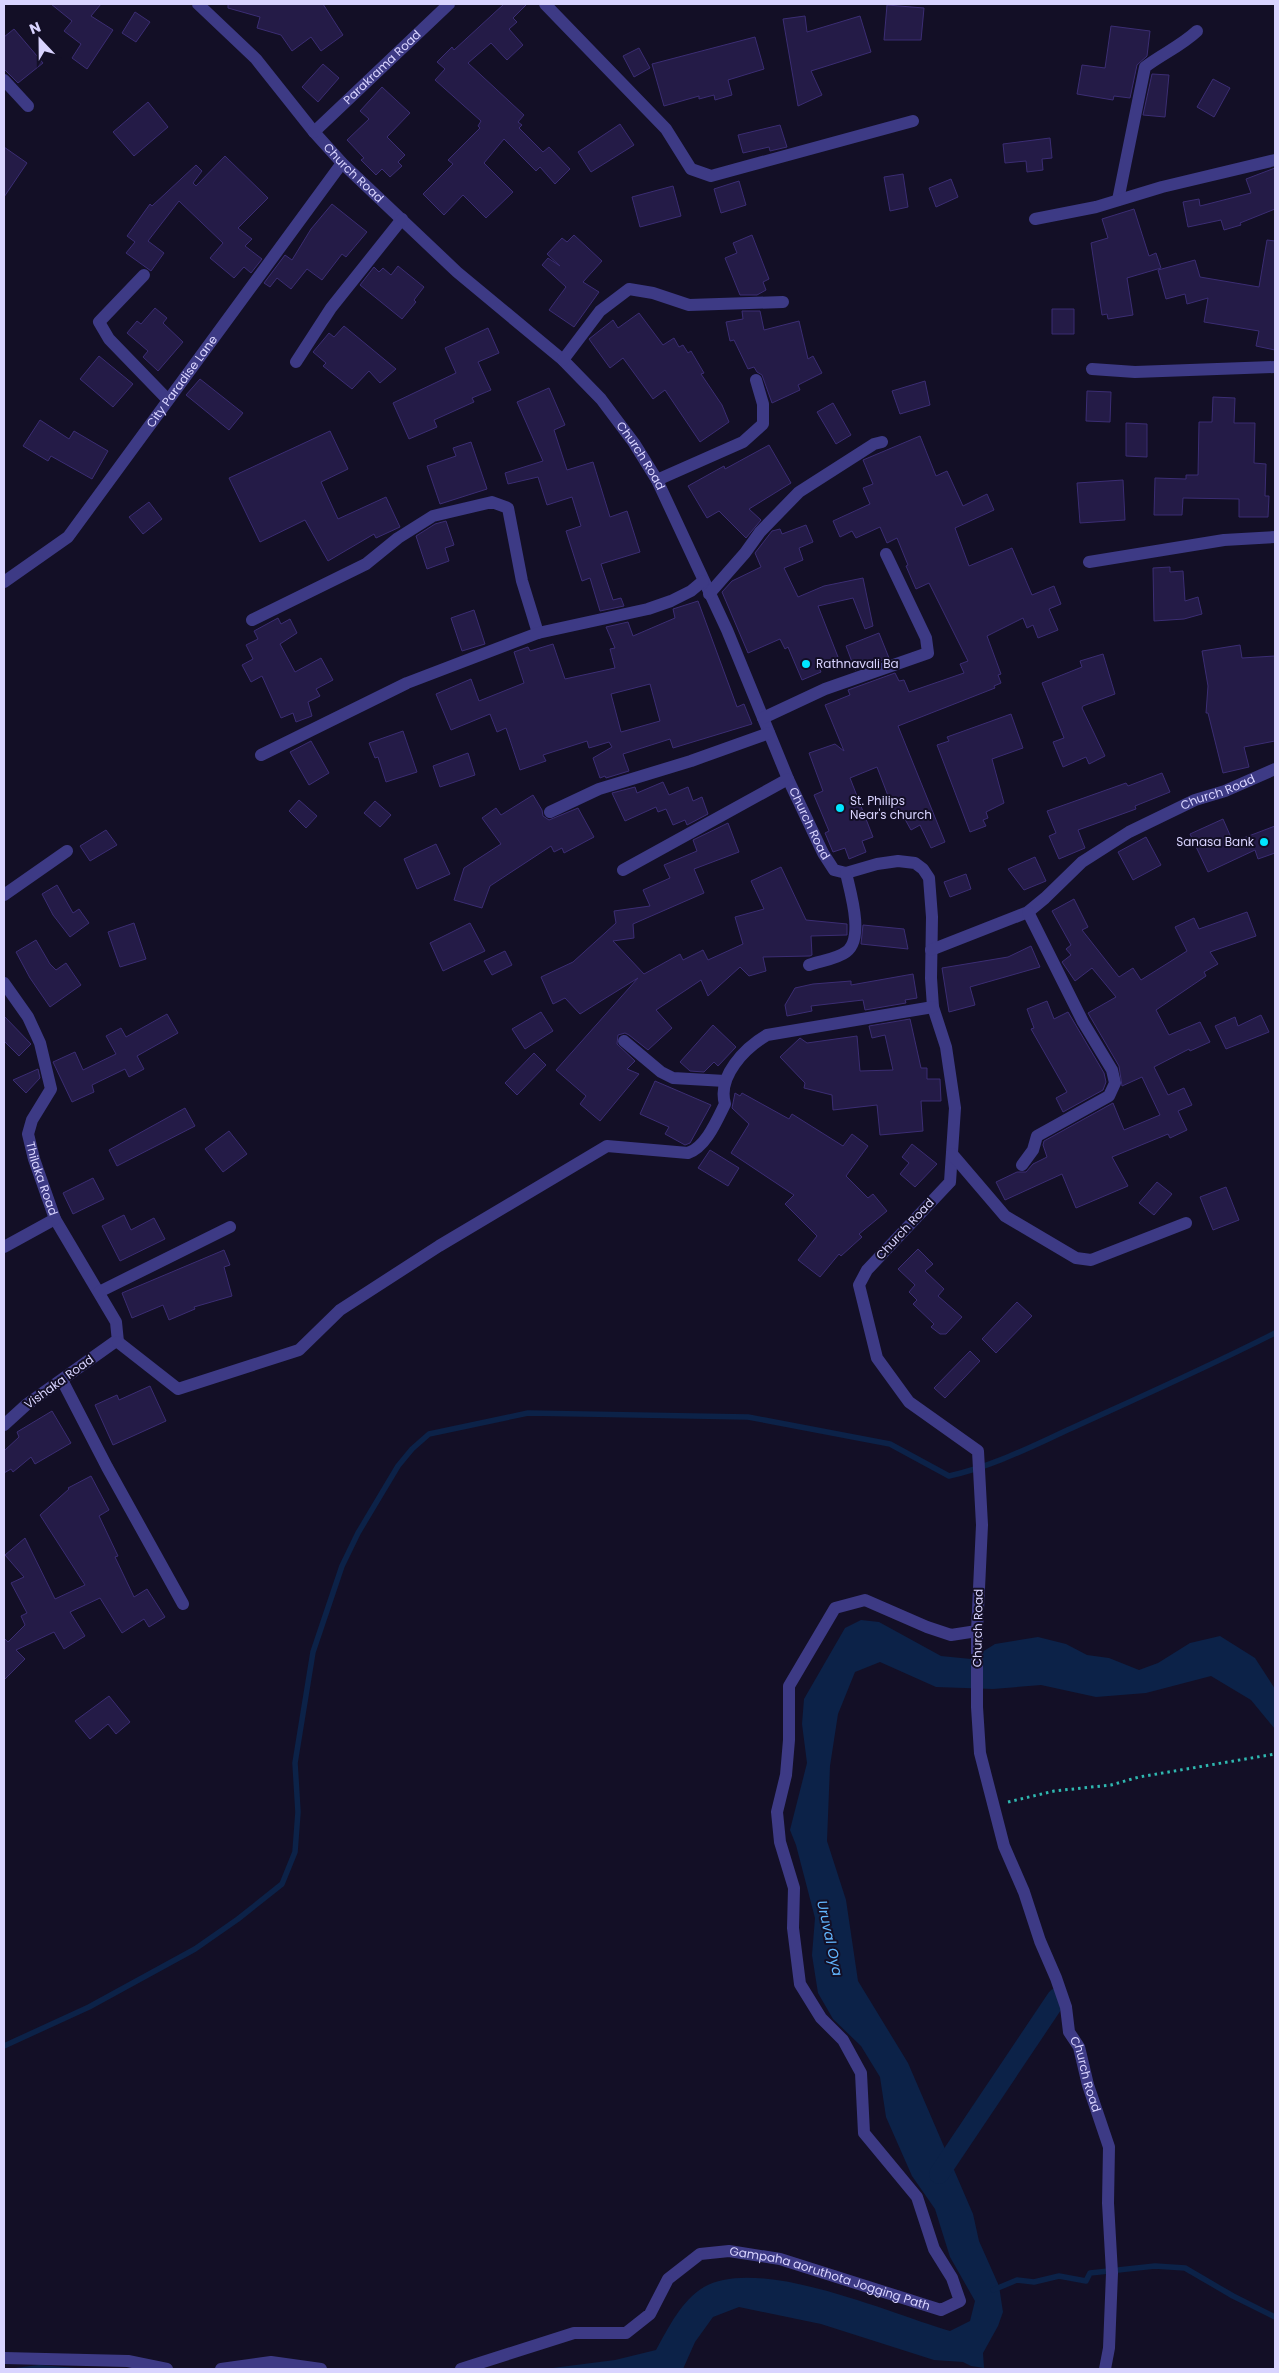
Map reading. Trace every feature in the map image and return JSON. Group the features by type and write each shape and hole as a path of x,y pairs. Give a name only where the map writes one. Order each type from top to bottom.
{"street":[{"name":"Church Road","path":"198,4 256,59 314,132 342,163 457,272 563,360 601,399 634,443 657,480 702,581 727,630 788,779 823,853 834,870 846,873 877,864 898,861 915,862 923,868 929,878 932,917 933,1007 946,1047 955,1108 950,1182 867,1270 859,1285 876,1358 909,1402 978,1451 982,1525 977,1631 977,1707 980,1753 1004,1846 1024,1892 1040,1941 1056,1978 1066,2007 1069,2032 1079,2047 1088,2085 1109,2147 1108,2203 1112,2267 1109,2348 1106,2369"},
{"name":"Parakrama Road","path":"314,132 449,4"},
{"path":"545,4 666,129 691,169 711,176 913,121"},
{"path":"1118,200 1145,67 1160,56 1183,44 1197,32"},
{"path":"4,80 28,106"},
{"path":"1035,219 1096,207 1162,187 1275,160"},
{"name":"City Paradise Lane","path":"4,582 68,536 342,163"},
{"path":"296,362 331,308 402,219"},
{"path":"144,275 99,322 109,339 168,400"},
{"path":"563,360 600,311 629,289 653,292 689,305 783,302"},
{"path":"1092,369 1135,372 1275,367"},
{"path":"657,480 743,442 763,424 763,404 756,380"},
{"path":"709,594 745,553 760,532 799,492 874,444 882,442"},
{"path":"252,620 366,564 398,538 433,516 492,502 508,508 522,581 538,632"},
{"path":"1088,562 1224,540 1275,537"},
{"path":"763,718 825,689 928,654 926,638 886,554"},
{"path":"261,755 407,683 538,632 648,609 671,601 690,591 702,581"},
{"path":"550,812 599,789 691,761 769,733"},
{"name":"Church Road","path":"931,950 1028,912 1082,862 1130,832 1195,800 1225,790 1275,769"},
{"path":"623,870 788,779"},
{"path":"4,895 67,851"},
{"path":"809,965 847,952 855,939 854,911 846,873"},
{"path":"1022,1165 1033,1150 1037,1136 1109,1096 1115,1083 1112,1070 1082,1022 1028,912"},
{"name":"Thilaka Road","path":"4,983 28,1017 40,1042 51,1089 32,1120 28,1134 34,1159 55,1219 116,1322 117,1342"},
{"path":"117,1342 178,1389 298,1350 340,1310 439,1246 607,1146 688,1153 694,1151 712,1129 725,1104 723,1096 724,1081 750,1046 767,1035 933,1007"},
{"path":"624,1041 661,1072 673,1078 724,1081"},
{"path":"952,1154 1005,1216 1076,1258 1091,1260 1186,1223"},
{"path":"4,1247 55,1219"},
{"path":"99,1292 230,1228"},
{"name":"Vishaka Road","path":"4,1425 26,1405 117,1342"},
{"path":"62,1380 106,1467 183,1604"},
{"name":"Gampaha aoruthota Jogging Path","path":"461,2369 574,2334 626,2333 650,2314 668,2279 700,2254 728,2251 780,2259 941,2310 960,2301 952,2278 934,2249 917,2197 864,2133 861,2073 843,2040 821,2018 800,1984 793,1928 794,1888 780,1842 777,1812 788,1757 789,1686 835,1608 866,1600 927,1627 951,1635 977,1631"},
{"path":"4,2358 128,2361 167,2369"},
{"path":"221,2369 271,2362 321,2369"}],"path":[{"path":"992,1805 1025,1800 1054,1791 1111,1785 1139,1777 1275,1754"}],"water":[{"name":"Uruval Oya","path":"861,1620 879,1622 941,1656 971,1659 995,1644 1038,1637 1066,1644 1087,1655 1109,1658 1139,1670 1158,1663 1190,1643 1220,1636 1255,1658 1275,1689 1275,1729 1251,1700 1211,1676 1146,1693 1096,1697 1041,1685 993,1689 936,1687 880,1662 855,1672 838,1714 830,1766 827,1841 846,1900 858,1981 908,2063 973,2214 979,2241 999,2286 1003,2312 998,2326 983,2353 984,2368 971,2366 963,2362 934,2360 821,2324 739,2307 713,2317 695,2342 683,2369 545,2369 615,2360 656,2350 676,2315 696,2293 704,2287 728,2279 757,2278 790,2282 861,2301 950,2331 970,2321 975,2301 950,2257 935,2209 912,2176 886,2117 880,2077 861,2046 833,2019 818,1993 812,1955 815,1918 796,1845 790,1830 807,1763 802,1724 804,1699 845,1628"},
{"path":"39,2365 90,2369 6,2369"}],"building":[{"path":"51,4 101,4 91,16 113,30 87,69 72,58 81,44 64,31 72,21"},
{"path":"228,4 323,4 343,35 321,51 311,37 292,51 281,35 257,28 260,17 228,8"},
{"path":"504,4 527,4 513,18 517,22 509,29 523,45 507,60 491,43 468,63 524,115 518,122 522,125 519,128 543,152 549,147 570,169 555,184 540,167 536,171 504,139 484,163 513,192 486,218 463,195 444,215 423,194 453,164 448,160 480,128 478,126 481,121 435,80 445,69 437,62 452,47 454,50"},
{"path":"887,5 924,8 921,40 884,40"},
{"path":"135,12 150,22 136,42 122,33"},
{"path":"805,16 807,32 860,16 871,52 811,71 822,95 798,106 783,19"},
{"path":"1111,26 1150,31 1147,56 1137,65 1130,98 1114,96 1113,100 1077,94 1082,65 1105,68"},
{"path":"14,29 43,63 18,83 4,69 4,37"},
{"path":"755,37 764,69 728,80 732,95 715,100 714,95 699,99 699,96 664,106 652,64"},
{"path":"639,48 650,68 634,77 623,56"},
{"path":"323,64 339,78 318,102 302,87"},
{"path":"1152,74 1169,75 1165,117 1143,115"},
{"path":"1213,79 1230,88 1214,117 1197,107"},
{"path":"382,87 410,113 387,137 405,155 398,162 402,166 390,177 382,169 376,175 361,160 364,158 347,140 369,119 360,111"},
{"path":"148,102 168,127 134,156 113,132"},
{"path":"620,124 634,145 591,172 578,152"},
{"path":"780,125 787,147 770,151 769,147 743,153 738,135"},
{"path":"1050,138 1052,158 1042,159 1043,170 1027,172 1026,161 1005,163 1003,144"},
{"path":"4,147 27,163 4,197"},
{"path":"225,156 268,198 238,228 252,239 245,246 262,259 251,273 244,267 234,278 210,258 223,243 179,201 148,241 164,253 151,271 126,253 135,242 127,236 150,204 152,206 196,165 202,171 193,183 196,186"},
{"path":"1275,168 1275,209 1240,223 1241,225 1224,230 1221,220 1188,227 1183,202 1199,199 1200,206 1251,193 1246,179"},
{"path":"903,174 908,207 890,211 884,177"},
{"path":"951,179 958,197 936,207 929,188"},
{"path":"739,181 746,205 721,213 714,189"},
{"path":"673,186 681,216 640,227 632,197"},
{"path":"332,204 367,232 346,257 342,254 322,280 307,269 291,289 277,278 270,287 264,283 285,255 292,260 311,229"},
{"path":"1134,209 1149,256 1156,253 1161,268 1127,278 1133,315 1108,319 1107,314 1102,315 1091,243 1108,238 1102,219"},
{"path":"574,235 602,261 583,282 599,292 574,327 549,310 566,287 542,265 548,258 560,266 547,254 562,238 567,242"},
{"path":"752,235 769,279 763,282 766,290 757,295 740,295 725,258 737,253 733,243"},
{"path":"1267,240 1275,241 1275,350 1256,346 1259,331 1204,322 1208,298 1187,304 1185,294 1166,299 1158,270 1195,260 1200,277 1259,287"},
{"path":"398,266 424,287 414,300 416,302 402,319 360,285 374,267 379,272 383,268 391,275"},
{"path":"155,308 167,318 163,323 183,342 158,371 143,357 148,351 127,333 137,321 141,324"},
{"path":"1052,309 1074,309 1074,334 1052,334"},
{"path":"742,311 760,311 764,330 799,321 808,359 813,356 822,373 798,385 800,390 772,403 762,375 754,367 748,369 734,340 730,341 726,322 743,319"},
{"path":"639,313 663,345 674,338 679,347 683,345 688,353 691,351 704,373 701,374 722,405 729,422 700,442 665,390 653,399 623,358 610,368 589,339 613,320 618,328"},
{"path":"344,326 396,369 380,383 369,371 352,389 323,366 326,363 313,352 329,333 334,337"},
{"path":"488,328 499,353 478,362 491,390 472,398 474,402 434,420 437,427 409,439 393,403 456,373 445,348"},
{"path":"99,356 133,384 113,407 80,379"},
{"path":"200,379 243,413 229,430 186,395"},
{"path":"925,381 930,405 900,414 892,391"},
{"path":"549,388 565,425 554,430 567,470 593,462 610,517 627,511 640,552 601,564 613,600 621,598 624,606 600,611 590,578 582,581 566,531 581,526 572,497 547,505 538,477 508,484 505,473 543,461 517,402"},
{"path":"1087,391 1111,392 1110,422 1086,421"},
{"path":"1213,397 1235,398 1234,423 1255,423 1254,463 1266,464 1265,496 1269,496 1268,517 1239,517 1239,499 1183,498 1182,515 1154,515 1155,478 1186,479 1186,475 1198,475 1199,422 1212,422"},
{"path":"833,403 851,435 836,444 817,412"},
{"path":"40,420 69,439 74,431 108,451 92,479 51,456 48,461 23,446"},
{"path":"1126,423 1147,424 1147,457 1126,456"},
{"path":"330,431 348,469 321,482 338,519 386,497 400,527 376,538 374,534 328,561 305,520 260,542 229,478"},
{"path":"920,436 936,476 947,471 963,506 987,494 994,510 955,528 969,566 1012,548 1032,595 1054,586 1061,604 1049,609 1058,630 1038,638 1033,625 1027,628 1023,618 987,636 1001,674 998,675 1001,683 994,686 995,688 898,726 945,842 931,848 920,825 911,830 901,812 895,814 877,767 850,778 873,837 862,841 866,852 849,859 845,848 833,852 825,833 829,831 814,795 823,791 809,753 835,744 844,751 825,705 850,695 848,690 895,673 899,681 904,680 909,692 964,673 960,664 968,661 929,583 916,589 897,538 887,543 880,527 856,538 852,531 840,537 833,521 870,504 863,488 873,484 863,460"},
{"path":"471,442 487,489 440,504 427,466 456,456 453,448"},
{"path":"769,445 791,483 749,509 761,520 746,538 719,511 707,518 688,486 724,466 725,469"},
{"path":"1123,480 1125,520 1080,523 1077,483"},
{"path":"149,502 162,519 143,534 129,517"},
{"path":"446,521 454,545 445,548 449,561 427,569 416,536 435,524"},
{"path":"806,525 813,542 799,548 803,560 784,568 798,597 824,586 863,578 873,626 865,629 853,598 818,606 838,657 818,665 821,672 802,680 788,647 785,649 780,639 748,653 722,592 732,581 761,567 755,553 772,531 780,529 782,534"},
{"path":"1170,567 1170,572 1183,571 1185,601 1198,597 1202,614 1184,619 1154,621 1153,568"},
{"path":"698,601 737,707 744,704 752,724 673,748 670,739 623,754 629,771 606,778 605,776 600,778 593,758 612,747 609,742 589,748 587,741 543,755 546,761 520,770 506,728 497,732 490,714 451,730 436,694 471,679 479,701 524,683 514,652 528,647 530,651 553,644 565,679 615,668 610,649 615,648 606,627 628,622 633,636 675,618 673,609","holes":["650,684 660,721 621,732 611,694"]},
{"path":"474,610 485,644 462,651 451,618"},
{"path":"278,618 281,624 290,619 297,633 280,644 295,672 321,658 333,680 316,689 320,696 308,702 312,716 296,722 293,713 281,718 262,676 251,682 242,665 253,659 246,645 258,639 254,631"},
{"path":"879,633 889,658 855,670 846,646"},
{"path":"1240,645 1242,658 1275,656 1275,741 1244,747 1249,767 1223,773 1208,713 1206,713 1208,686 1202,651"},
{"path":"1103,654 1115,694 1082,708 1105,756 1089,764 1086,757 1063,767 1053,742 1064,738 1042,683 1082,667 1080,661"},
{"path":"1011,714 1023,748 992,759 1004,803 986,812 988,818 983,820 986,826 970,832 937,745 949,741 947,737"},
{"path":"403,731 417,772 386,782 378,757 375,758 369,743"},
{"path":"311,741 329,773 309,785 290,752"},
{"path":"468,753 475,775 440,787 433,766"},
{"path":"1162,773 1170,792 1135,806 1136,809 1078,830 1085,848 1059,859 1049,836 1056,833 1047,811 1126,783 1128,786"},
{"path":"663,782 669,795 688,787 693,801 702,797 708,814 687,825 685,820 673,825 666,809 658,812 656,807 625,821 612,793 635,787 637,793"},
{"path":"533,795 542,810 543,816 549,820 578,808 594,837 564,853 562,848 554,852 551,846 490,886 482,908 454,900 464,868 501,844 482,818 496,808 501,815"},
{"path":"299,800 317,816 306,828 289,811"},
{"path":"375,801 391,815 380,827 364,813"},
{"path":"1223,819 1233,842 1275,826 1275,853 1258,859 1255,850 1208,872 1190,834"},
{"path":"728,823 739,852 694,869 704,893 633,924 634,938 613,941 644,974 680,954 683,960 703,950 708,960 743,944 735,917 764,909 751,881 781,867 806,920 847,924 847,935 811,936 812,955 810,956 763,957 766,971 749,976 740,967 708,996 701,980 656,1010 672,1028 648,1050 625,1033 618,1035 617,1044 635,1061 627,1069 639,1074 600,1121 580,1104 586,1096 556,1070 638,978 580,1014 565,998 553,1004 541,977 573,962 616,923 614,911 650,906 643,890 670,878 664,865 697,851 693,840"},
{"path":"106,830 117,845 90,861 80,846"},
{"path":"1146,837 1161,865 1133,880 1118,852"},
{"path":"436,844 450,874 417,889 404,859"},
{"path":"1035,857 1046,881 1024,890 1008,869"},
{"path":"966,874 971,889 950,897 944,882"},
{"path":"57,885 73,913 79,909 89,923 70,937 53,915 42,894"},
{"path":"1074,899 1088,927 1082,930 1119,977 1133,968 1141,980 1187,951 1175,927 1194,918 1199,929 1247,912 1256,936 1210,952 1218,964 1204,972 1206,976 1156,1010 1169,1035 1200,1022 1210,1042 1190,1051 1189,1049 1154,1067 1168,1095 1184,1088 1192,1105 1178,1111 1187,1130 1170,1138 1168,1134 1112,1157 1128,1186 1076,1208 1062,1174 1005,1200 996,1182 1017,1172 1026,1172 1033,1164 1047,1157 1043,1145 1044,1141 1113,1103 1124,1130 1160,1115 1142,1077 1122,1086 1119,1066 1088,1013 1116,997 1092,968 1075,981 1062,962 1071,955 1066,949 1071,945 1052,911"},
{"path":"134,923 146,959 120,967 108,932"},
{"path":"470,923 485,951 443,971 430,943"},
{"path":"863,925 904,929 908,949 861,944"},
{"path":"36,940 50,964 56,970 66,963 81,985 50,1007 30,978 16,952"},
{"path":"1031,946 1040,967 970,987 975,1005 949,1012 942,968 1008,957"},
{"path":"505,951 512,965 492,975 484,961"},
{"path":"913,974 917,998 905,1000 906,1003 865,1010 863,1000 811,1006 812,1011 787,1016 785,1005 795,988 813,984 851,981 851,985"},
{"path":"1047,1001 1054,1019 1068,1012 1104,1073 1106,1082 1103,1090 1063,1112 1056,1098 1067,1092 1031,1029 1034,1028 1027,1009"},
{"path":"541,1012 553,1031 525,1049 512,1029"},
{"path":"167,1014 178,1033 137,1056 144,1069 129,1077 125,1069 92,1085 94,1092 72,1102 53,1062 75,1052 83,1070 116,1054 106,1036 121,1028 126,1037"},
{"path":"1261,1015 1269,1032 1226,1049 1215,1026 1235,1017 1238,1026"},
{"path":"4,1016 31,1044 19,1056 4,1041"},
{"path":"910,1019 921,1068 927,1068 927,1079 940,1079 941,1101 921,1101 923,1131 880,1135 877,1105 833,1110 832,1095 804,1088 805,1083 780,1057 800,1038 807,1043 857,1036 860,1071 893,1070 885,1035 872,1038 869,1026"},
{"path":"713,1025 736,1047 718,1066 714,1062 704,1072 690,1071 680,1062"},
{"path":"534,1053 546,1065 517,1095 505,1083"},
{"path":"38,1069 40,1078 26,1093 13,1080"},
{"path":"655,1081 711,1105 690,1143 685,1145 665,1134 669,1127 640,1114"},
{"path":"735,1093 740,1096 742,1093 789,1119 792,1114 843,1146 852,1134 868,1146 846,1176 868,1198 873,1194 887,1211 859,1234 862,1237 841,1256 839,1254 820,1277 798,1260 817,1236 785,1204 794,1195 731,1153 749,1124 732,1108"},
{"path":"185,1108 195,1126 117,1166 109,1150"},
{"path":"229,1131 247,1154 223,1172 205,1149"},
{"path":"912,1144 937,1164 915,1187 900,1174 909,1163 902,1157"},
{"path":"710,1150 739,1168 728,1186 698,1168"},
{"path":"93,1178 104,1199 73,1214 63,1193"},
{"path":"1157,1182 1172,1194 1154,1215 1139,1203"},
{"path":"1226,1187 1239,1220 1213,1230 1200,1197"},
{"path":"124,1215 131,1230 154,1218 165,1239 120,1261 102,1226"},
{"path":"918,1249 933,1264 925,1271 944,1289 938,1296 962,1317 946,1334 940,1334 931,1327 934,1324 913,1304 917,1300 909,1292 915,1285 898,1269"},
{"path":"224,1250 230,1265 224,1267 232,1296 194,1307 195,1309 169,1320 163,1305 132,1318 122,1293"},
{"path":"1017,1302 1032,1316 996,1353 982,1339"},
{"path":"970,1351 980,1361 945,1398 934,1388"},
{"path":"150,1386 166,1421 113,1445 95,1405 117,1395 119,1400"},
{"path":"52,1411 71,1443 35,1464 31,1457 13,1472 11,1469 4,1473 4,1451 19,1437 17,1432"},
{"path":"91,1476 109,1510 99,1516 118,1556 115,1557 134,1597 147,1589 165,1617 149,1627 144,1619 122,1633 100,1598 70,1612 85,1636 64,1649 54,1632 16,1650 25,1659 4,1680 4,1638 8,1642 25,1625 21,1616 27,1613 11,1583 24,1577 5,1555 25,1538 55,1599 85,1585 40,1515 68,1488"},
{"path":"109,1696 130,1722 116,1734 108,1724 90,1739 75,1721"}],"waterway":[{"path":"4,2046 89,2007 195,1949 238,1919 282,1884 295,1852 298,1812 295,1763 313,1652 342,1566 358,1533 398,1466 412,1449 429,1434 528,1413 748,1417 890,1444 949,1476 981,1467 1026,1449 1275,1333"},
{"path":"939,2174 1057,1998"},
{"path":"993,2290 1017,2280 1034,2282 1059,2276 1086,2281 1090,2273 1155,2266 1185,2268 1233,2296 1275,2317"}],"place":[{"name":"Rathnavali Ba","path":"806,664"},
{"name":"St. Philips Near's church","path":"840,808"},
{"name":"Sanasa Bank","path":"1264,842"}]}
